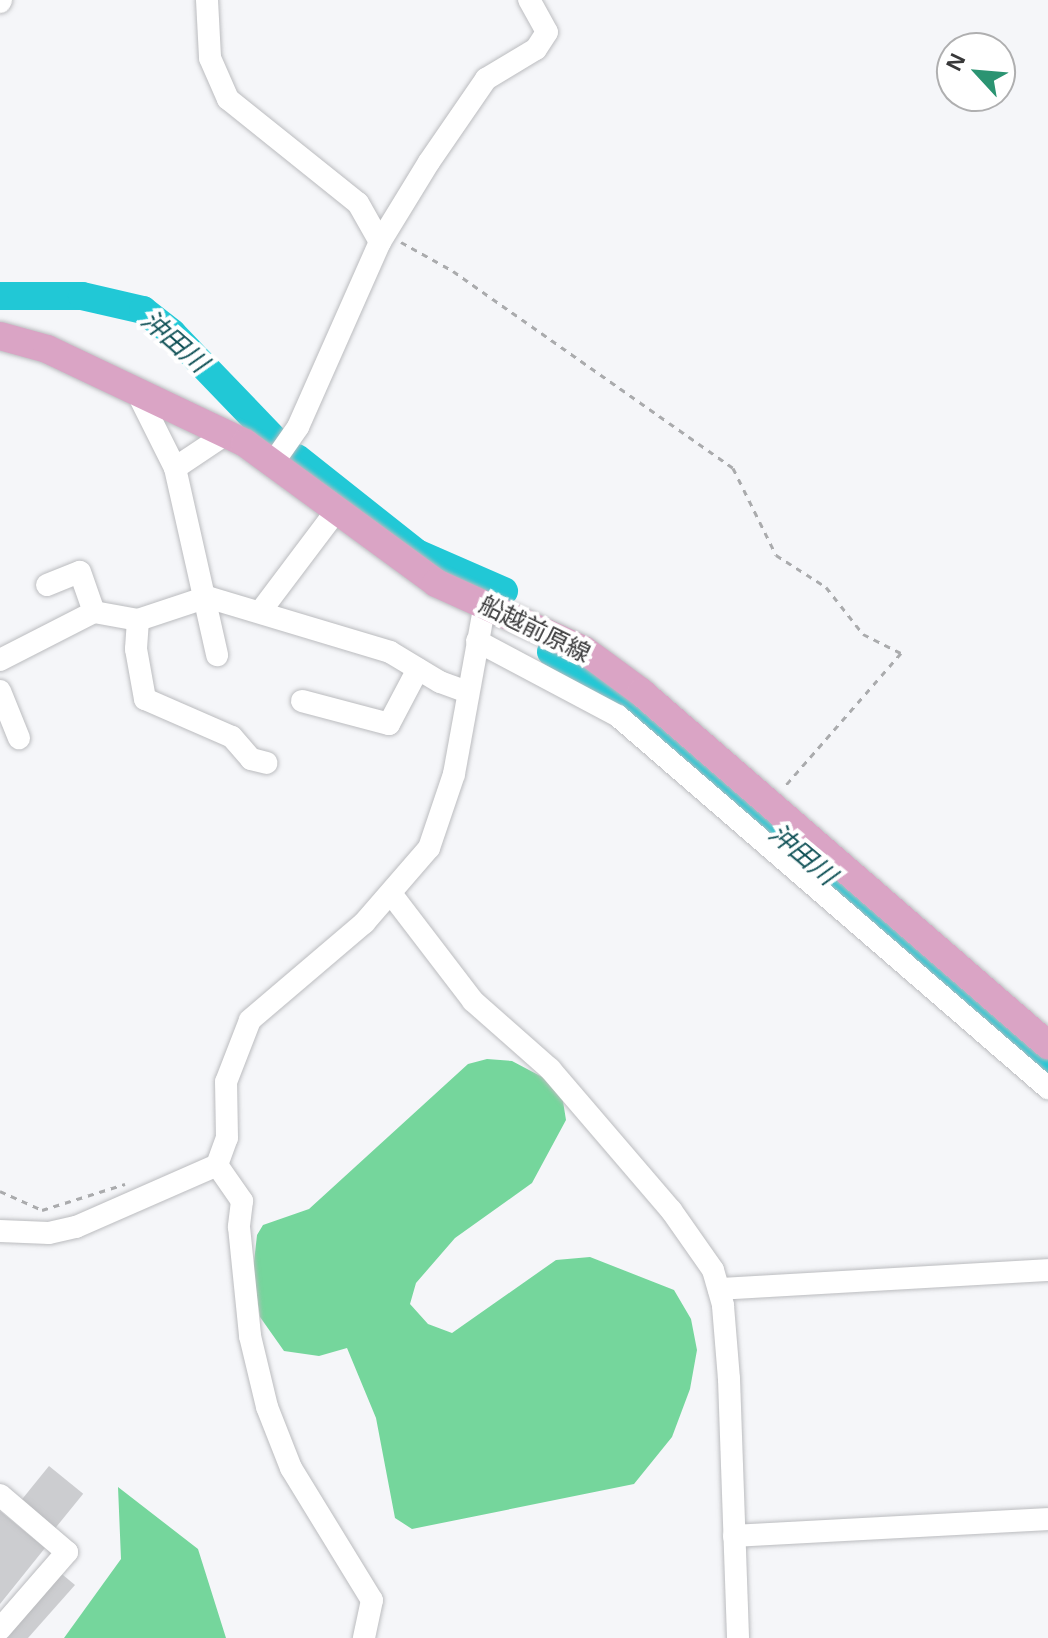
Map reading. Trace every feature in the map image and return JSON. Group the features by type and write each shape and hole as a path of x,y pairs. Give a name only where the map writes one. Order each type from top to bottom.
{"main road":[{"name":"船越前原線","path":"0,336 47,349 275,460 336,511 436,583 563,637 599,660 1048,1045"}],"street":[{"path":"207,0 210,58 228,99 358,203 382,239"},
{"path":"275,460 298,427 382,239 486,79 536,49 547,32 529,0"},
{"path":"138,394 175,468 207,597 217,655"},
{"path":"175,468 226,434"},
{"path":"260,612 336,511"},
{"path":"47,585 80,572 94,612"},
{"path":"0,660 94,612 138,620 207,597 390,652 465,691"},
{"path":"0,1231 49,1233 76,1227 217,1165 227,1138 226,1082 250,1020 392,895 429,848 444,810 465,691 485,604"},
{"path":"138,620 136,649 145,699 232,737 251,759 267,763"},
{"path":"477,641 576,689 618,716 1048,1088"},
{"path":"302,701 389,724 418,669"},
{"path":"0,691 19,738"},
{"path":"392,895 473,1001 550,1069 701,1249 719,1289 729,1379 738,1638"},
{"path":"217,1165 242,1201 239,1227 250,1336 267,1407 291,1468 372,1600 364,1638"},
{"path":"719,1289 1048,1270"},
{"path":"0,1495 67,1552 0,1629"},
{"path":"734,1536 1048,1519"}],"path":[{"path":"382,239 453,271 733,468 776,555 826,587 863,634 901,653 768,805"},
{"path":"0,1191 42,1210 138,1181"}],"green space":[{"path":"487,1059 512,1061 546,1079 562,1095 566,1120 532,1183 455,1238 416,1283 410,1304 428,1324 452,1333 556,1260 590,1257 674,1290 691,1319 697,1350 690,1389 672,1437 634,1484 412,1529 395,1518 376,1418 347,1348 319,1356 284,1351 260,1317 253,1271 257,1235 263,1225 309,1209 468,1064"},
{"path":"118,1487 198,1549 226,1638 64,1638 121,1559"}],"building":[{"path":"49,1466 83,1494 53,1531 19,1503"},
{"path":"0,1511 45,1548 0,1604"},
{"path":"57,1570 75,1585 28,1638 0,1638"}],"waterway":[{"name":"沖田川","path":"0,296 82,296 143,310 172,333 275,440"},
{"name":"沖田川","path":"297,458 417,553 504,591"},
{"name":"沖田川","path":"551,652 592,676 1048,1065"}]}
